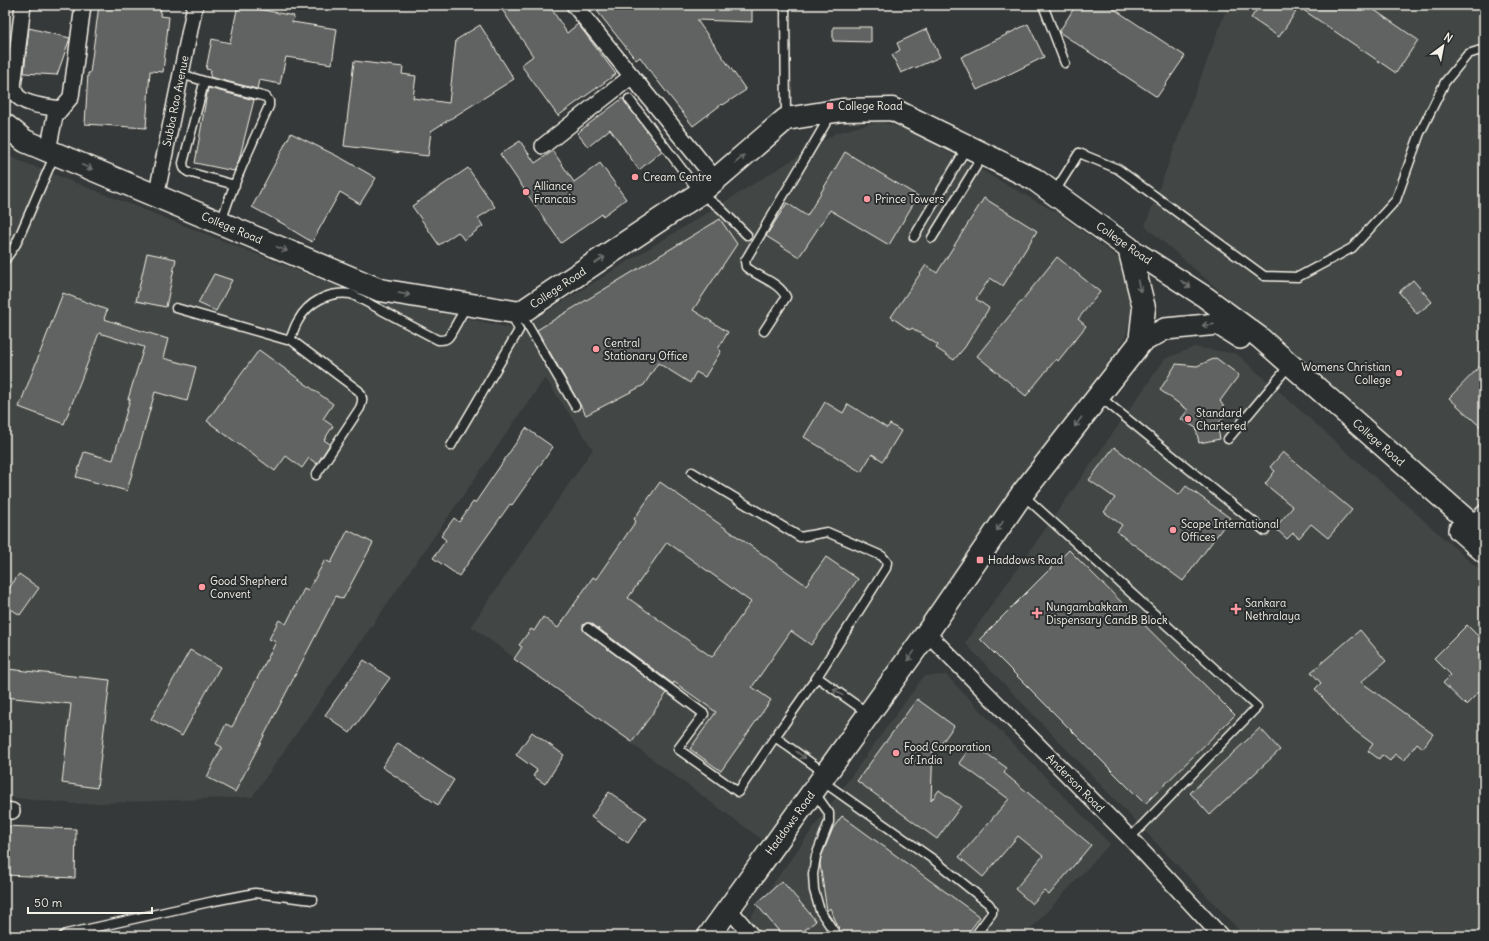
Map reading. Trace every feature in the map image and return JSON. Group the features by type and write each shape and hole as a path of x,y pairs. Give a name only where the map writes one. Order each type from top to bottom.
{"main road":[{"name":"College Road","path":"5,125 25,141 380,290 515,312 708,187 786,119 842,110 892,109 1034,179 1129,248 1205,297 1259,337 1474,524 1484,552"},
{"path":"1129,248 1144,308 1140,343"},
{"name":"College Road","path":"1140,343 1165,329 1218,324 1251,345 1283,373 1474,524"},
{"name":"Haddows Road","path":"709,936 928,633 1022,494 1140,343"}],"street":[{"path":"23,5 13,87 16,94 21,99 60,109"},
{"path":"52,152 55,116 71,97 74,87 83,5"},
{"name":"Subba Rao Avenue","path":"156,197 195,5"},
{"path":"574,5 632,76 708,187"},
{"path":"543,146 632,76"},
{"name":"Anderson Road","path":"928,633 1130,838 1221,936"},
{"path":"729,909 752,936"}],"lane":[{"path":"785,5 786,119"},
{"path":"1043,5 1065,63"},
{"path":"1054,194 1079,153 1118,170 1264,276 1298,277 1352,248 1396,200 1420,134 1445,82 1468,54 1484,49"},
{"path":"181,74 266,97 269,101 269,106 226,204 220,224"},
{"path":"207,82 204,83 202,87 183,163 184,168 188,172 235,185"},
{"path":"629,99 708,187 720,208 747,234"},
{"path":"764,331 786,298 780,289 746,267 745,261 833,112"},
{"path":"914,237 976,150"},
{"path":"932,238 976,150"},
{"path":"5,260 16,244 52,152"},
{"path":"290,339 298,321 310,306 318,300 340,293 351,294 438,340 448,339 468,305"},
{"path":"176,308 287,340 290,339 359,391 362,396 360,408 316,475"},
{"path":"515,312 575,406"},
{"path":"451,446 519,330 515,312"},
{"path":"1228,439 1283,373"},
{"path":"1098,395 1265,531"},
{"path":"588,628 704,714 678,749 738,792 775,736 817,677 886,568 887,562 882,556 827,532 800,537 692,472"},
{"path":"1022,494 1257,707 1130,838"},
{"path":"817,677 869,715"},
{"path":"775,736 820,782 934,860 989,904 992,909 992,913 975,936"},
{"path":"820,782 829,813 829,822 816,856 813,874 814,890 820,911 837,936"},
{"path":"63,936 66,934 255,893 313,900"}],"shaded area":[{"name":"Womens Christian College","path":"1228,5 1484,5 1484,520 1145,226"},
{"path":"879,121 911,131 1059,214 1128,265 1135,297 1125,338 764,841 471,626 593,449 545,378 252,797 77,804 5,797 5,155 347,290 517,330 836,133"},
{"name":"Sankara Nethralaya","path":"1194,347 1237,354 1484,574 1484,936 1245,936 965,643 1165,359"},
{"path":"946,675 1110,844 1024,936 738,936 780,874 924,676"}],"building":[{"path":"99,5 161,5 160,16 169,17 163,72 150,71 146,128 85,124 88,73 90,73"},
{"path":"238,5 294,16 292,22 337,29 332,64 286,57 280,84 259,80 257,89 210,77 211,70 206,69 212,39 230,43"},
{"path":"499,5 549,5 567,33 578,24 616,74 558,116 521,65 533,56"},
{"path":"605,5 752,5 752,22 697,20 746,90 723,105 722,104 693,126 640,57 636,60 597,11"},
{"path":"1076,5 1108,5 1185,56 1157,97 1059,32"},
{"path":"1260,5 1367,5 1418,40 1396,73 1299,7 1279,37 1251,18"},
{"path":"1028,24 1044,57 977,90 961,57"},
{"path":"480,25 514,79 431,131 428,156 344,146 354,61 403,67 402,74 416,76 413,98 449,103 456,40"},
{"path":"833,27 871,27 871,42 833,41"},
{"path":"29,28 70,38 57,75 24,73"},
{"path":"927,29 940,57 901,73 892,55 900,50 897,43"},
{"path":"208,88 254,100 239,160 234,171 195,163"},
{"path":"623,98 662,151 639,170 610,129 588,147 577,133"},
{"path":"291,133 343,159 376,178 360,204 340,192 312,242 287,226 252,207"},
{"path":"520,141 535,163 553,151 574,182 600,163 626,199 561,243 500,154"},
{"name":"Prince Towers","path":"845,152 918,196 889,245 830,210 799,257 766,236 787,203 807,216"},
{"path":"468,168 495,207 478,218 483,226 464,240 458,232 439,245 412,206"},
{"path":"984,198 1037,231 1003,286 990,278 976,299 989,308 965,347 954,360 936,348 938,345 912,328 910,330 891,317 926,265 937,273"},
{"path":"720,219 737,244 693,310 728,332 718,349 721,351 705,377 696,372 690,383 658,363 644,385 586,415 537,330"},
{"path":"147,253 176,259 166,307 136,301"},
{"path":"1057,257 1100,292 1078,319 1086,326 1058,361 1056,359 1026,396 977,356"},
{"path":"214,274 232,280 216,311 198,303"},
{"path":"1413,280 1432,302 1417,314 1399,292"},
{"path":"63,293 107,310 104,319 168,339 163,358 196,367 187,401 155,392 127,491 76,477 84,452 113,460 130,399 128,399 144,347 99,333 64,424 19,407"},
{"path":"259,350 333,404 323,419 333,426 324,440 330,444 317,464 309,458 302,468 286,456 275,471 207,421"},
{"path":"1216,358 1239,375 1220,401 1228,413 1217,425 1220,439 1199,443 1196,428 1181,419 1188,410 1160,390 1176,364 1197,366"},
{"path":"1484,362 1484,430 1449,398"},
{"path":"825,402 843,413 848,404 887,428 890,424 901,431 883,461 872,454 861,472 804,437"},
{"path":"526,428 553,447 459,576 433,558 446,540 441,536 454,518 459,522 473,502 475,503"},
{"path":"1114,447 1179,495 1186,486 1230,518 1183,581 1117,532 1122,525 1104,512 1115,498 1089,480"},
{"path":"1283,452 1352,510 1328,538 1311,524 1299,538 1293,533 1287,539 1275,528 1293,507 1265,484 1275,471 1270,467"},
{"path":"660,482 806,585 826,557 858,579 811,645 791,631 752,687 771,700 721,771 690,749 716,712 674,682 673,684 591,623 586,623 583,625 583,630 585,632 667,693 632,742 514,659 522,647 519,645 531,629 534,631 543,617 558,628 593,577 596,579 636,521 634,519","holes":["667,542 751,602 712,657 628,598"]},
{"path":"348,530 373,543 343,599 336,596 235,792 207,777 222,747 216,744 226,724 232,727 276,642 269,639 279,620 286,624 304,589 308,591 325,560 331,563"},
{"path":"1069,550 1235,715 1145,804 980,639"},
{"path":"19,574 39,588 20,615 5,605 5,594"},
{"path":"1467,625 1484,642 1484,687 1466,705 1443,683 1451,675 1434,658"},
{"path":"1360,630 1386,661 1361,682 1433,734 1423,748 1417,743 1404,761 1395,754 1390,761 1382,755 1379,759 1368,751 1373,744 1346,724 1315,689 1321,683 1311,672"},
{"path":"190,650 220,667 182,736 151,719"},
{"path":"364,660 390,678 350,733 325,715"},
{"path":"7,669 110,680 97,788 62,783 71,704 5,697"},
{"path":"917,699 954,726 938,748 933,744 931,801 939,790 961,806 937,839 857,781"},
{"path":"1260,728 1280,750 1210,815 1190,793"},
{"path":"532,732 564,755 545,784 533,776 537,770 516,755"},
{"path":"398,743 454,780 438,805 382,767"},
{"path":"973,744 1007,768 1004,773 1091,845 1049,895 1044,891 1032,904 1015,889 1043,856 1018,836 983,877 959,857 1009,799 959,763"},
{"path":"609,792 646,817 628,843 591,817"},
{"path":"842,816 980,917 966,936 845,936 840,931 830,908 827,911 820,864 821,857 833,828"},
{"path":"5,826 76,829 75,878 5,875"},
{"path":"782,881 816,921 797,936 783,936 756,904"}],"place":[{"name":"College Road","path":"830,106"},
{"name":"Cream Centre","path":"635,177"},
{"name":"Alliance Francais","path":"526,192"},
{"name":"Prince Towers","path":"867,199"},
{"name":"Central Stationary Office","path":"596,349"},
{"name":"Womens Christian College","path":"1399,373"},
{"name":"Standard Chartered","path":"1188,419"},
{"name":"Scope International Offices","path":"1173,530"},
{"name":"Haddows Road","path":"980,560"},
{"name":"Good Shepherd Convent","path":"202,587"},
{"name":"Sankara Nethralaya","path":"1236,609"},
{"name":"Nungambakkam Dispensary CandB Block","path":"1037,613"},
{"name":"Food Corporation of India","path":"896,753"}]}
